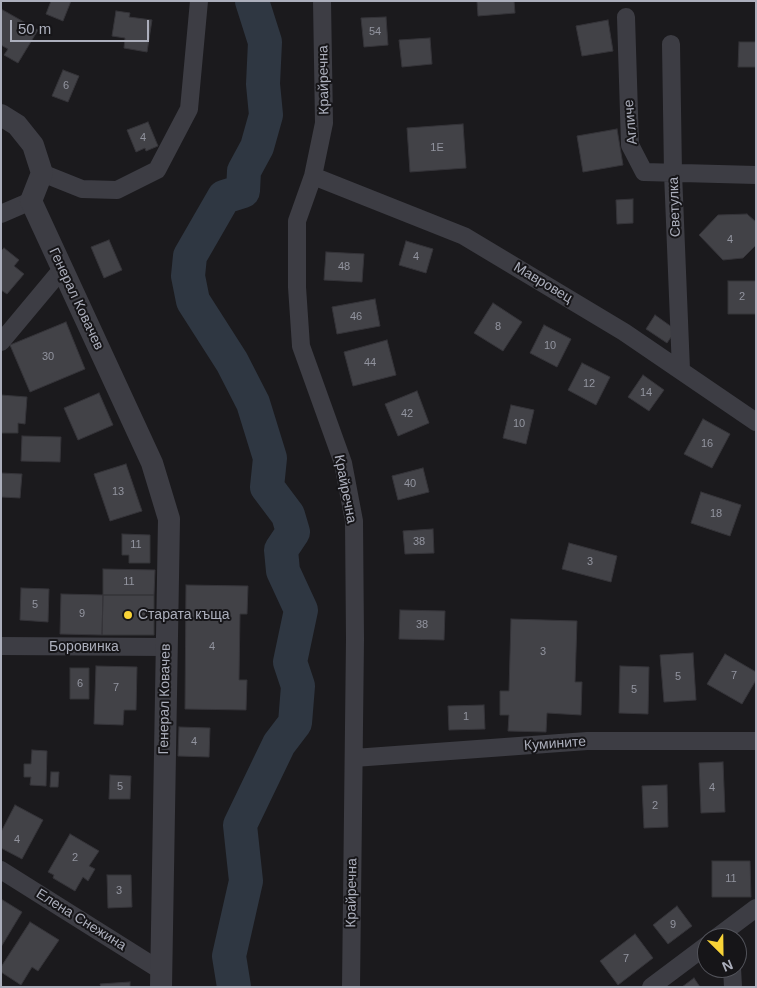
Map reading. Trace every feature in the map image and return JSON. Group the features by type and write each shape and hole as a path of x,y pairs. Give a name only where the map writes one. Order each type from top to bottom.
{"street":[{"path":"42,173 82,189 117,190 157,170 189,109 198,1"},
{"name":"Крайречна","path":"322,1 324,123 313,176 297,221 297,287 301,346 342,463 354,521 356,639 351,987"},
{"name":"Агличе","path":"626,16 630,145 644,172 756,175"},
{"name":"Светулка","path":"671,44 673,173 680,370"},
{"path":"1,115 17,125 33,145 42,173 31,201 1,214"},
{"name":"Мавровец","path":"313,176 464,236 624,332 756,422"},
{"name":"Генерал Ковачев","path":"31,201 152,463 169,519 160,978"},
{"path":"1,342 62,269"},
{"name":"Боровинка","path":"1,646 166,647"},
{"name":"Кумините","path":"354,758 587,741 756,741"},
{"name":"Елена Снежина","path":"1,870 160,978"},
{"path":"733,928 756,908"},
{"path":"651,987 697,952"}],"building":[{"path":"51,1 71,1 63,21 46,14"},
{"path":"477,1 514,1 515,13 478,16"},
{"path":"1,9 38,30 18,63 4,55 8,49 1,45"},
{"path":"116,11 130,13 129,17 152,20 147,52 124,48 125,38 112,36"},
{"path":"386,17 388,45 364,47 361,18"},
{"path":"608,20 613,51 582,56 576,26"},
{"path":"430,38 432,64 402,67 399,40"},
{"path":"739,42 756,42 756,67 738,67"},
{"path":"63,70 79,76 68,102 52,96"},
{"path":"148,122 158,146 146,151 145,148 136,152 127,130"},
{"path":"463,124 466,168 410,172 407,128"},
{"path":"617,129 623,165 583,172 577,136"},
{"path":"633,199 633,223 617,224 616,200"},
{"path":"747,214 756,222 756,245 743,258 723,260 699,235 718,215"},
{"path":"109,240 122,270 104,278 91,247"},
{"path":"406,241 433,249 426,273 399,265"},
{"path":"4,248 19,260 14,266 24,274 7,294 1,290 1,251"},
{"path":"326,252 364,254 362,282 324,280"},
{"path":"728,281 756,281 756,314 728,314"},
{"path":"375,299 380,326 337,334 332,307"},
{"path":"493,303 522,322 503,351 474,333"},
{"path":"655,315 676,330 667,343 646,329"},
{"path":"66,322 85,369 30,392 10,345"},
{"path":"544,325 571,339 557,367 530,353"},
{"path":"387,340 396,375 353,386 344,352"},
{"path":"582,363 610,377 596,405 568,390"},
{"path":"643,375 664,390 649,411 628,397"},
{"path":"417,391 429,423 398,436 385,404"},
{"path":"99,393 113,425 78,440 64,408"},
{"path":"1,395 27,397 25,424 18,423 18,433 1,433"},
{"path":"511,405 534,410 526,444 503,438"},
{"path":"703,419 730,434 712,468 684,454"},
{"path":"22,436 61,437 60,462 21,461"},
{"path":"126,464 142,511 110,521 94,474"},
{"path":"423,468 429,492 398,500 392,476"},
{"path":"1,473 22,474 20,498 1,497"},
{"path":"701,492 741,505 730,536 691,523"},
{"path":"433,529 434,553 405,554 403,531"},
{"path":"122,534 150,535 150,563 129,563 129,555 122,555"},
{"path":"569,543 617,556 611,582 562,569"},
{"path":"103,569 155,570 154,595 103,595"},
{"path":"186,585 248,586 247,614 240,614 239,680 247,680 246,710 185,709"},
{"path":"21,588 49,589 48,622 20,620"},
{"path":"61,594 103,595 102,635 60,634"},
{"name":"Старата къща","path":"103,595 154,595 154,635 102,635"},
{"path":"400,610 445,611 444,640 399,639"},
{"path":"511,619 577,621 575,682 582,682 581,715 547,713 546,732 508,731 509,715 500,715 500,691 509,691"},
{"path":"693,653 696,700 664,702 660,655"},
{"path":"725,654 756,672 756,680 742,704 707,684"},
{"path":"96,666 137,667 136,710 124,710 123,725 94,724"},
{"path":"620,666 649,667 648,714 619,713"},
{"path":"70,668 89,668 89,699 70,699"},
{"path":"484,705 485,729 449,730 448,706"},
{"path":"179,727 210,728 209,757 178,756"},
{"path":"32,750 47,751 46,786 30,785 31,777 24,777 24,764 31,764"},
{"path":"723,762 725,812 701,813 699,763"},
{"path":"51,772 59,772 58,787 50,787"},
{"path":"110,775 131,776 130,799 109,799"},
{"path":"667,785 668,827 644,828 642,786"},
{"path":"15,805 43,820 22,859 1,848 1,832"},
{"path":"70,834 99,851 89,866 95,869 88,881 83,877 75,891 53,878 54,875 48,872"},
{"path":"712,861 750,861 751,897 712,897"},
{"path":"107,875 131,875 132,907 108,908"},
{"path":"1,899 22,912 1,947"},
{"path":"677,906 692,926 668,944 653,925"},
{"path":"30,922 59,940 38,971 32,967 21,985 1,972 1,967"},
{"path":"635,934 653,958 618,985 600,961"},
{"path":"694,978 700,987 682,987"},
{"path":"130,982 130,987 101,987 100,984"}],"waterway":[{"path":"234,987 229,956 246,881 240,825 279,744 295,723 298,686 290,662 301,610 283,571 281,550 293,532 288,515 267,487 270,458 253,403 232,362 193,301 188,276 190,256 224,197 243,191 244,171 257,147 266,115 263,84 265,42 252,1"}],"place":[{"name":"Старата къща","path":"128,615"}]}
